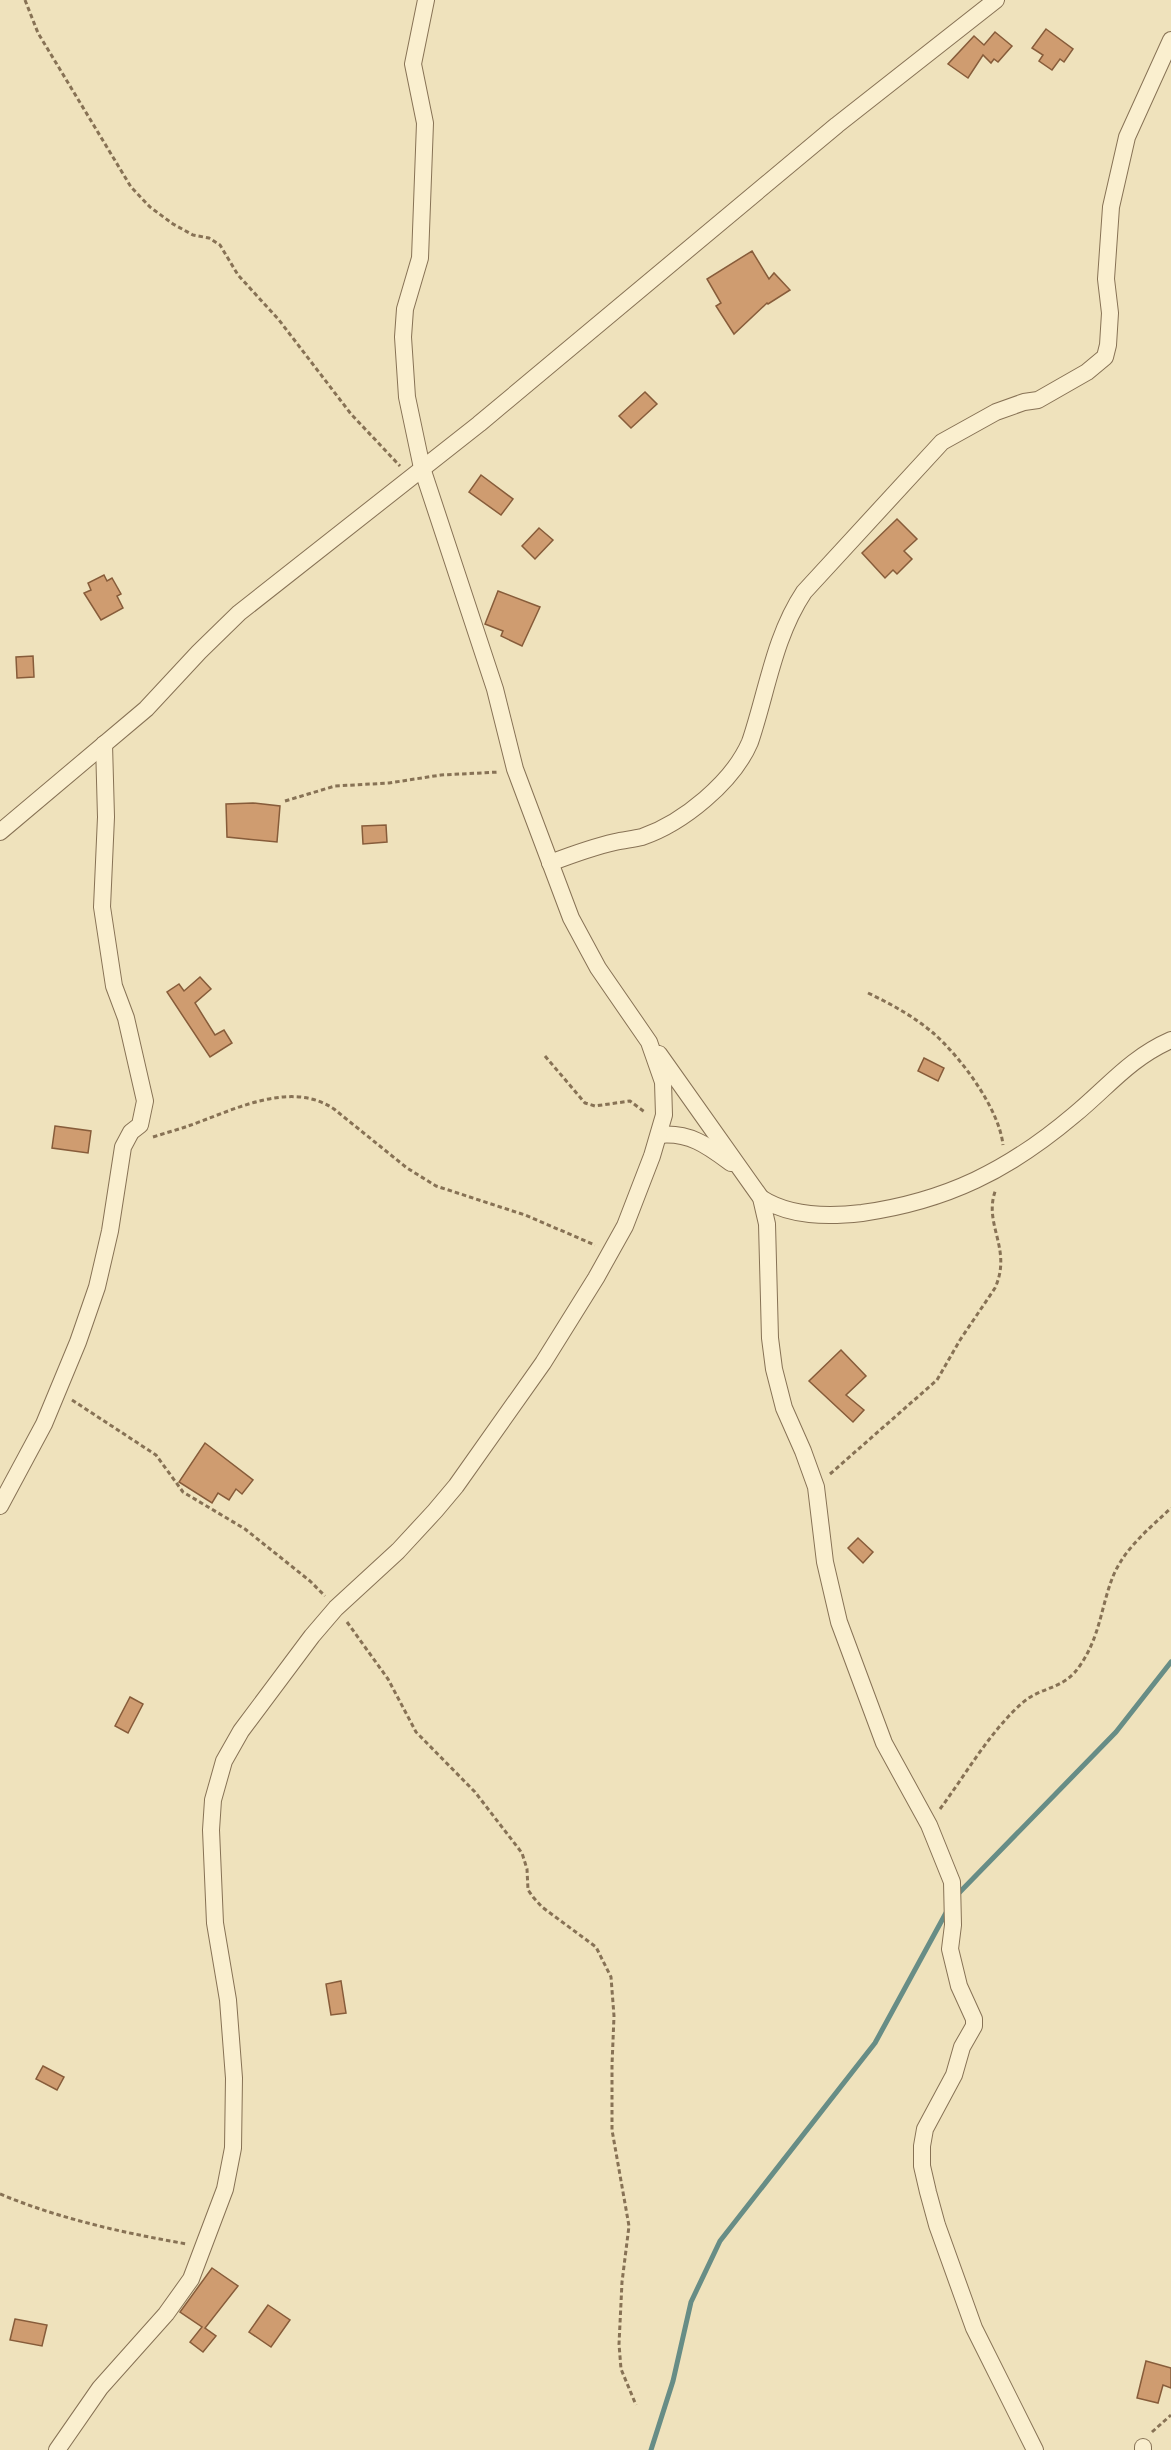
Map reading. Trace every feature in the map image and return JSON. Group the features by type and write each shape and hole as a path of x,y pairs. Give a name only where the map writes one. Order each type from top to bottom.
{"street":[{"path":"426,0 413,64 425,123 420,258 405,309 403,337 415,473 495,688 515,769 571,918 598,968 739,1169 761,1198 774,1207 821,1215 853,1214 941,1195 1005,1166 1069,1119 1134,1060 1171,1040"},
{"path":"0,832 153,702 239,613 496,410 846,118 996,0"},
{"path":"550,863 661,829 680,818 716,788 744,758 782,636 804,592 942,442 996,412 1024,402 1038,400 1087,372 1105,357 1110,313 1106,279 1111,207 1127,137 1171,40"},
{"path":"0,1506 59,1391 97,1287 110,1231 123,1147 131,1132 140,1125 145,1101 126,1018 114,986 102,907 105,818 104,744"},
{"path":"57,2450 100,2388 166,2314 182,2292 196,2268 225,2189 235,2123 232,2030 215,1923 211,1830 213,1800 224,1761 241,1731 312,1636 336,1608 398,1551 456,1486 543,1363 610,1253 628,1218 659,1135 665,1102 663,1082 649,1042"},
{"path":"659,1135 680,1134 697,1139 739,1169"},
{"path":"761,1198 769,1245 770,1338 774,1369 784,1408 816,1487 825,1562 839,1622 884,1743 928,1825 952,1882 953,1916 950,1949 959,1986 974,2019 972,2032 962,2047 954,2075 925,2129 922,2166 937,2225 974,2328 1035,2450"}],"path":[{"path":"25,0 38,33 130,187 150,207 173,224 193,235 208,238 220,245 238,275 279,320 351,414 415,473"},
{"path":"285,801 343,784 389,783 441,775 487,774 515,769"},
{"path":"816,1487 933,1385 995,1288 1002,1267 1002,1255 992,1208 1005,1166 1002,1138 993,1109 947,1047 912,1017 868,993"},
{"path":"545,1056 585,1103 595,1106 630,1101 644,1110 659,1135"},
{"path":"152,1138 260,1101 289,1097 324,1102 382,1150 436,1186 536,1219 610,1253"},
{"path":"59,1391 156,1455 183,1492 245,1529 310,1581 336,1608 388,1678 416,1732 475,1792 522,1853 527,1869 528,1890 533,1897 542,1907 596,1947 611,1977 614,2016 612,2130 629,2226 622,2282 619,2344 621,2369 636,2405"},
{"path":"928,1825 983,1748 1013,1711 1035,1694 1064,1683 1080,1666 1095,1638 1114,1574 1143,1534 1171,1508"},
{"path":"0,2194 23,2204 106,2228 204,2247"},
{"path":"1143,2448 1156,2427 1171,2415"}],"building":[{"path":"1046,29 1073,49 1064,62 1060,59 1052,70 1039,61 1043,55 1032,48"},
{"path":"995,32 1012,46 998,62 994,59 991,63 983,55 968,78 948,64 974,36 984,45"},
{"path":"752,251 769,279 774,273 790,290 767,303 734,334 716,306 721,303 707,279"},
{"path":"645,392 657,404 631,428 619,416"},
{"path":"481,475 513,499 501,515 469,492"},
{"path":"897,519 917,539 904,551 912,559 897,574 893,570 885,578 862,553"},
{"path":"539,528 553,540 535,559 522,546"},
{"path":"104,575 107,581 112,578 121,594 117,596 123,608 101,620 84,593 91,590 88,583"},
{"path":"498,591 540,607 522,646 501,636 503,631 485,624"},
{"path":"33,656 34,677 17,678 16,657"},
{"path":"253,803 280,806 277,842 227,837 226,804"},
{"path":"386,825 387,842 363,844 362,826"},
{"path":"200,977 211,989 195,1003 215,1035 224,1030 232,1043 210,1057 167,992 179,984 184,991"},
{"path":"924,1058 944,1068 938,1081 918,1071"},
{"path":"55,1126 91,1131 88,1153 52,1148"},
{"path":"841,1350 866,1376 846,1395 864,1410 853,1422 809,1381"},
{"path":"205,1443 253,1480 242,1494 236,1489 229,1500 218,1493 212,1503 179,1482"},
{"path":"858,1538 873,1552 863,1563 848,1548"},
{"path":"130,1697 143,1704 128,1733 115,1726"},
{"path":"341,1981 346,2013 331,2015 326,1984"},
{"path":"43,2066 64,2077 57,2090 36,2079"},
{"path":"212,2268 238,2286 205,2328 216,2336 203,2352 190,2342 202,2327 180,2312"},
{"path":"268,2305 290,2320 271,2347 249,2332"},
{"path":"15,2319 47,2325 42,2346 10,2340"},
{"path":"1146,2361 1171,2368 1171,2388 1163,2385 1158,2403 1137,2398"}],"waterway":[{"path":"956,1896 1116,1732 1171,1662"},
{"path":"651,2450 673,2381 691,2302 720,2241 875,2043 947,1911"}]}
